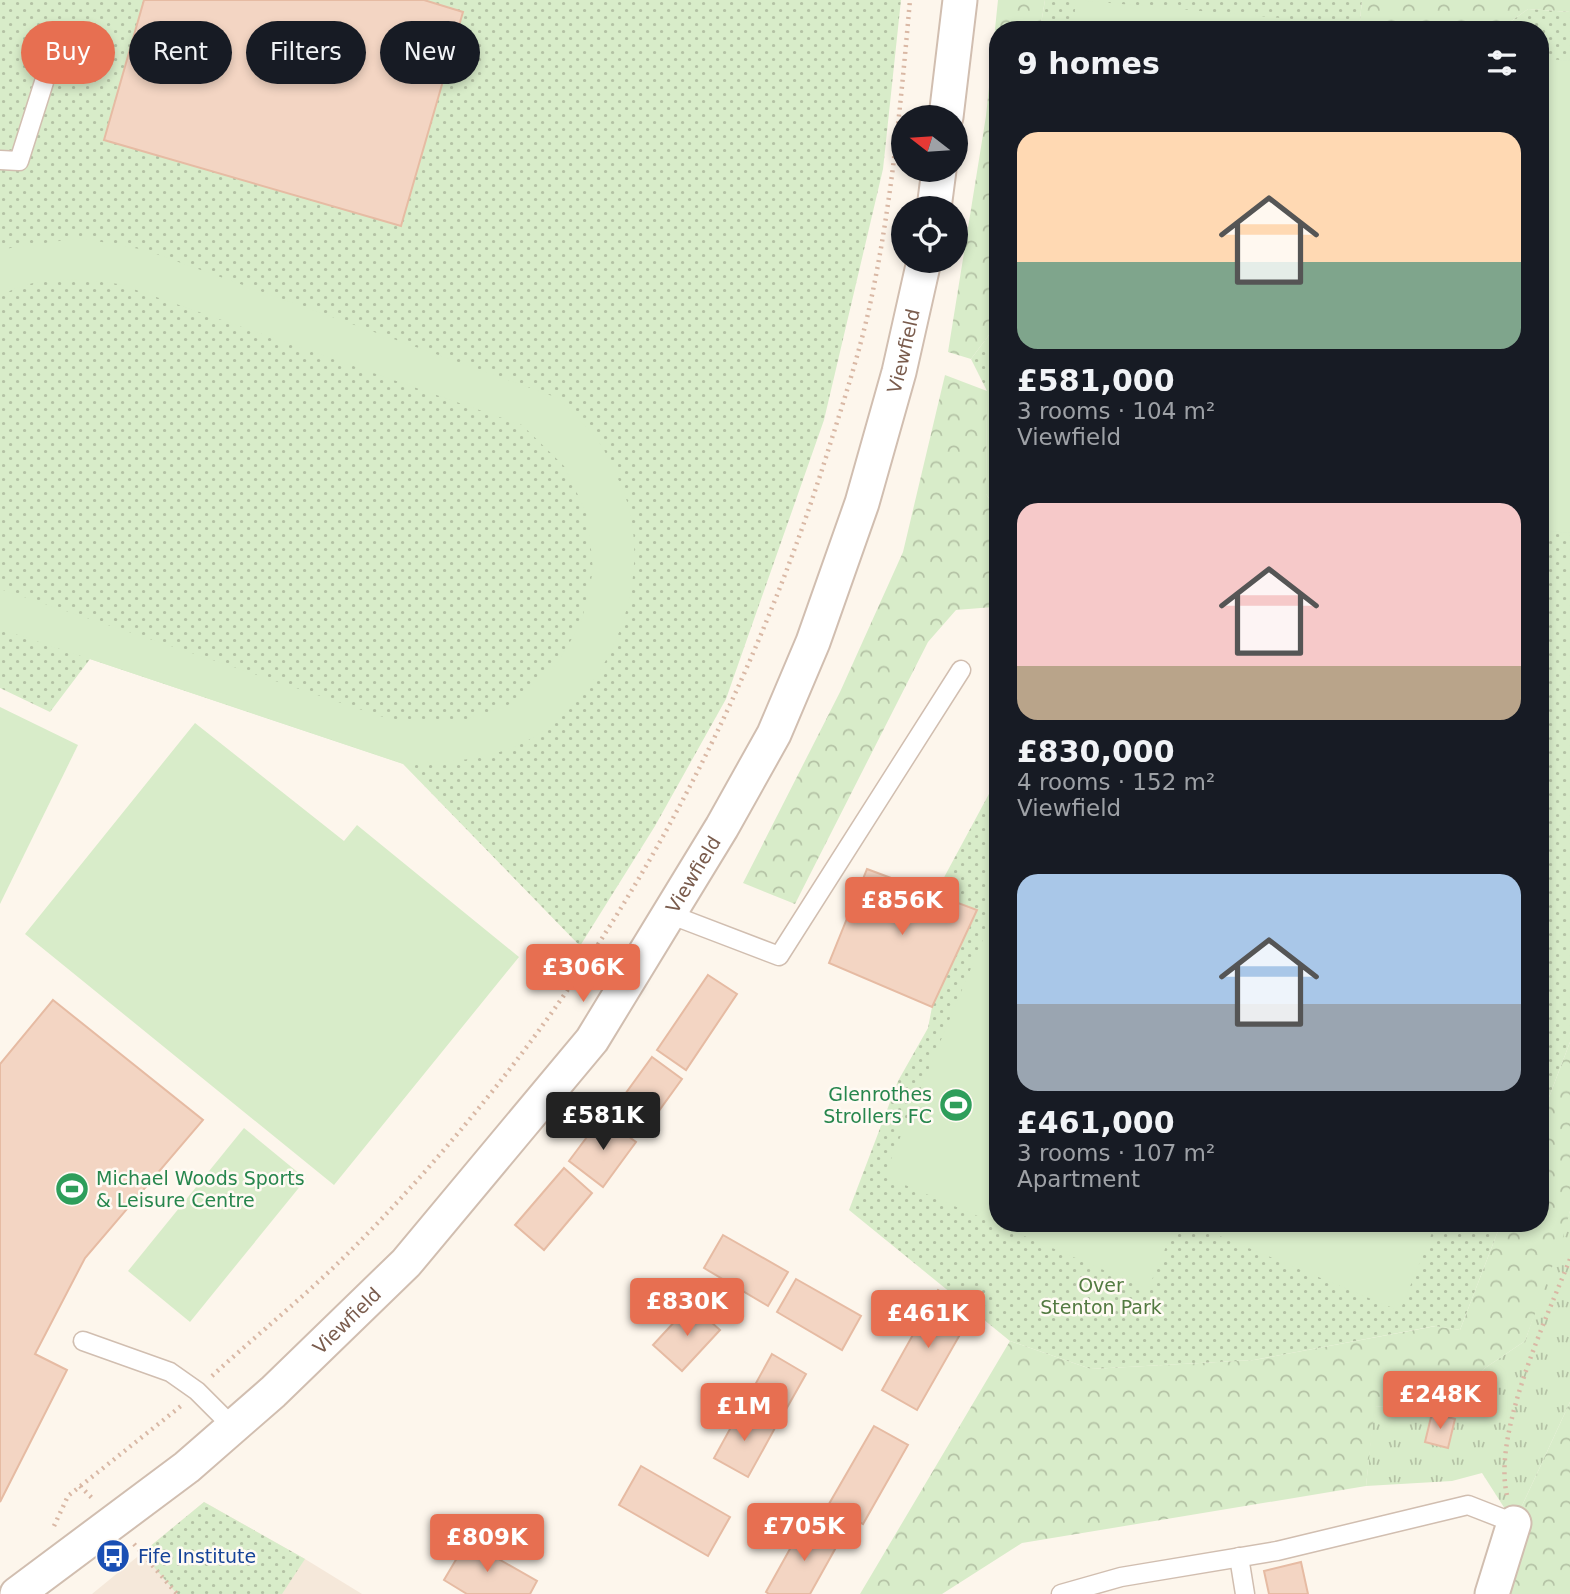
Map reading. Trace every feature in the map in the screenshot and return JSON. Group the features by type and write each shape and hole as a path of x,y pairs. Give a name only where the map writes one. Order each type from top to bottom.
{"street":[{"path":"947,105 960,0"},
{"name":"Viewfield","path":"17,1594 187,1467 233,1427 412,1256 592,1040 774,734 813,642 862,503 899,372 921,273"},
{"path":"1492,1594 1514,1523"}],"lane":[{"path":"0,160 19,161 43,84"},
{"path":"669,914 779,956 961,670"},
{"path":"83,1340 170,1372 197,1391 233,1427"},
{"path":"1060,1594 1121,1577 1239,1557 1468,1505 1514,1523"},
{"path":"1239,1557 1245,1594"}],"path":[{"path":"52,1529 68,1496 197,1391 341,1260 505,1075 609,927 680,804 735,696 771,614 807,517 845,396 871,302 895,163 910,0"},
{"path":"1514,1523 1505,1485 1509,1430 1538,1338 1570,1259"},
{"path":"114,1521 177,1594"}],"shaded area":[{"path":"204,1502 305,1559 362,1594 92,1594"}],"green space":[{"path":"0,0 901,0 883,169 824,420 726,699 655,826 580,946 403,764 90,659 50,712 0,688"},
{"path":"998,0 1045,0 1042,21 996,21"},
{"path":"1045,0 1362,0 1360,21 1042,21"},
{"path":"1076,0 1314,21 1074,21"},
{"path":"1362,0 1570,0 1570,12 1528,9 1511,21 1360,21"},
{"path":"1528,9 1570,12 1570,1042 1549,1097 1549,21 1511,21"},
{"path":"1549,59 1570,61 1570,533 1549,531"},
{"path":"989,87 989,335 971,359 948,352 961,273 968,273 968,228"},
{"path":"80,238 145,250 558,398 589,429 604,450 627,501 634,541 633,574 627,607 616,639 601,669 582,696 559,719 517,746 470,759 404,764 0,629 0,589 401,723 456,723 508,705 552,671 581,624 593,571 588,516 564,466 522,425 119,284 73,280 43,281 28,284 0,296 0,253 10,248"},
{"path":"989,335 989,498 986,494 987,391 971,359"},
{"path":"945,375 987,391 989,607 956,610 928,642 795,904 743,883 840,692 903,552"},
{"path":"0,707 78,745 0,904"},
{"path":"195,723 344,841 357,825 519,957 334,1185 25,934"},
{"name":"Over Stenton Park","path":"989,794 989,1232 1498,1232 1460,1330 1435,1326 1254,1360 1091,1369 1010,1341 849,1210 898,1081 928,1028 932,1007 977,911 934,896"},
{"name":"Glenrothes Strollers FC","path":"989,925 989,1221 884,1176"},
{"path":"1570,1042 1570,1211 1525,1341 1485,1368 1458,1400 1375,1407 1366,1486 1022,1543 942,1594 860,1594 1010,1341 1091,1369 1254,1360 1436,1326 1460,1330 1498,1232 1549,1232 1549,1097"},
{"path":"244,1128 306,1179 190,1322 128,1271"},
{"path":"1570,1211 1570,1402 1514,1523 1482,1473 1452,1481 1366,1486 1374,1407 1458,1400 1485,1368 1525,1341"},
{"name":"Glenrothes Strollers FC","path":"1015,1232 1172,1232 1148,1289"},
{"path":"1210,1232 1432,1232 1400,1311"},
{"path":"1570,1402 1570,1594 1492,1594 1514,1523"},
{"path":"204,1502 305,1559 282,1594 177,1594 142,1553"}],"building":[{"path":"144,0 424,0 463,12 460,21 380,21 380,84 442,84 401,226 104,140 129,52 129,84 232,84 232,21 138,21"},
{"path":"867,869 977,910 932,1007 829,963"},
{"path":"708,975 737,994 686,1070 657,1050"},
{"name":"Michael Woods Sports & Leisure Centre","path":"53,1000 203,1120 85,1258 35,1354 67,1370 0,1502 0,1064"},
{"path":"652,1057 682,1079 645,1130 615,1108"},
{"path":"602,1117 636,1142 603,1187 569,1161"},
{"path":"564,1168 592,1193 544,1250 515,1225"},
{"path":"723,1235 788,1272 768,1306 704,1268"},
{"path":"796,1279 861,1316 842,1350 777,1312"},
{"path":"938,1290 974,1310 917,1410 882,1390"},
{"path":"691,1304 720,1330 682,1371 653,1345"},
{"path":"772,1354 806,1374 779,1422 745,1403"},
{"path":"741,1409 775,1428 748,1477 714,1458"},
{"path":"1432,1413 1455,1419 1448,1448 1425,1442"},
{"path":"874,1426 908,1445 863,1524 829,1504"},
{"path":"641,1466 730,1517 708,1556 619,1505"},
{"path":"805,1522 839,1542 810,1594 769,1594 766,1592"},
{"path":"467,1541 537,1581 530,1594 467,1594 444,1580"},
{"path":"1301,1562 1308,1594 1269,1594 1264,1571"}],"place":[{"name":"Glenrothes Strollers FC","path":"956,1105"},
{"name":"Michael Woods Sports & Leisure Centre","path":"72,1189"},
{"name":"Fife Institute","path":"113,1556"}]}
